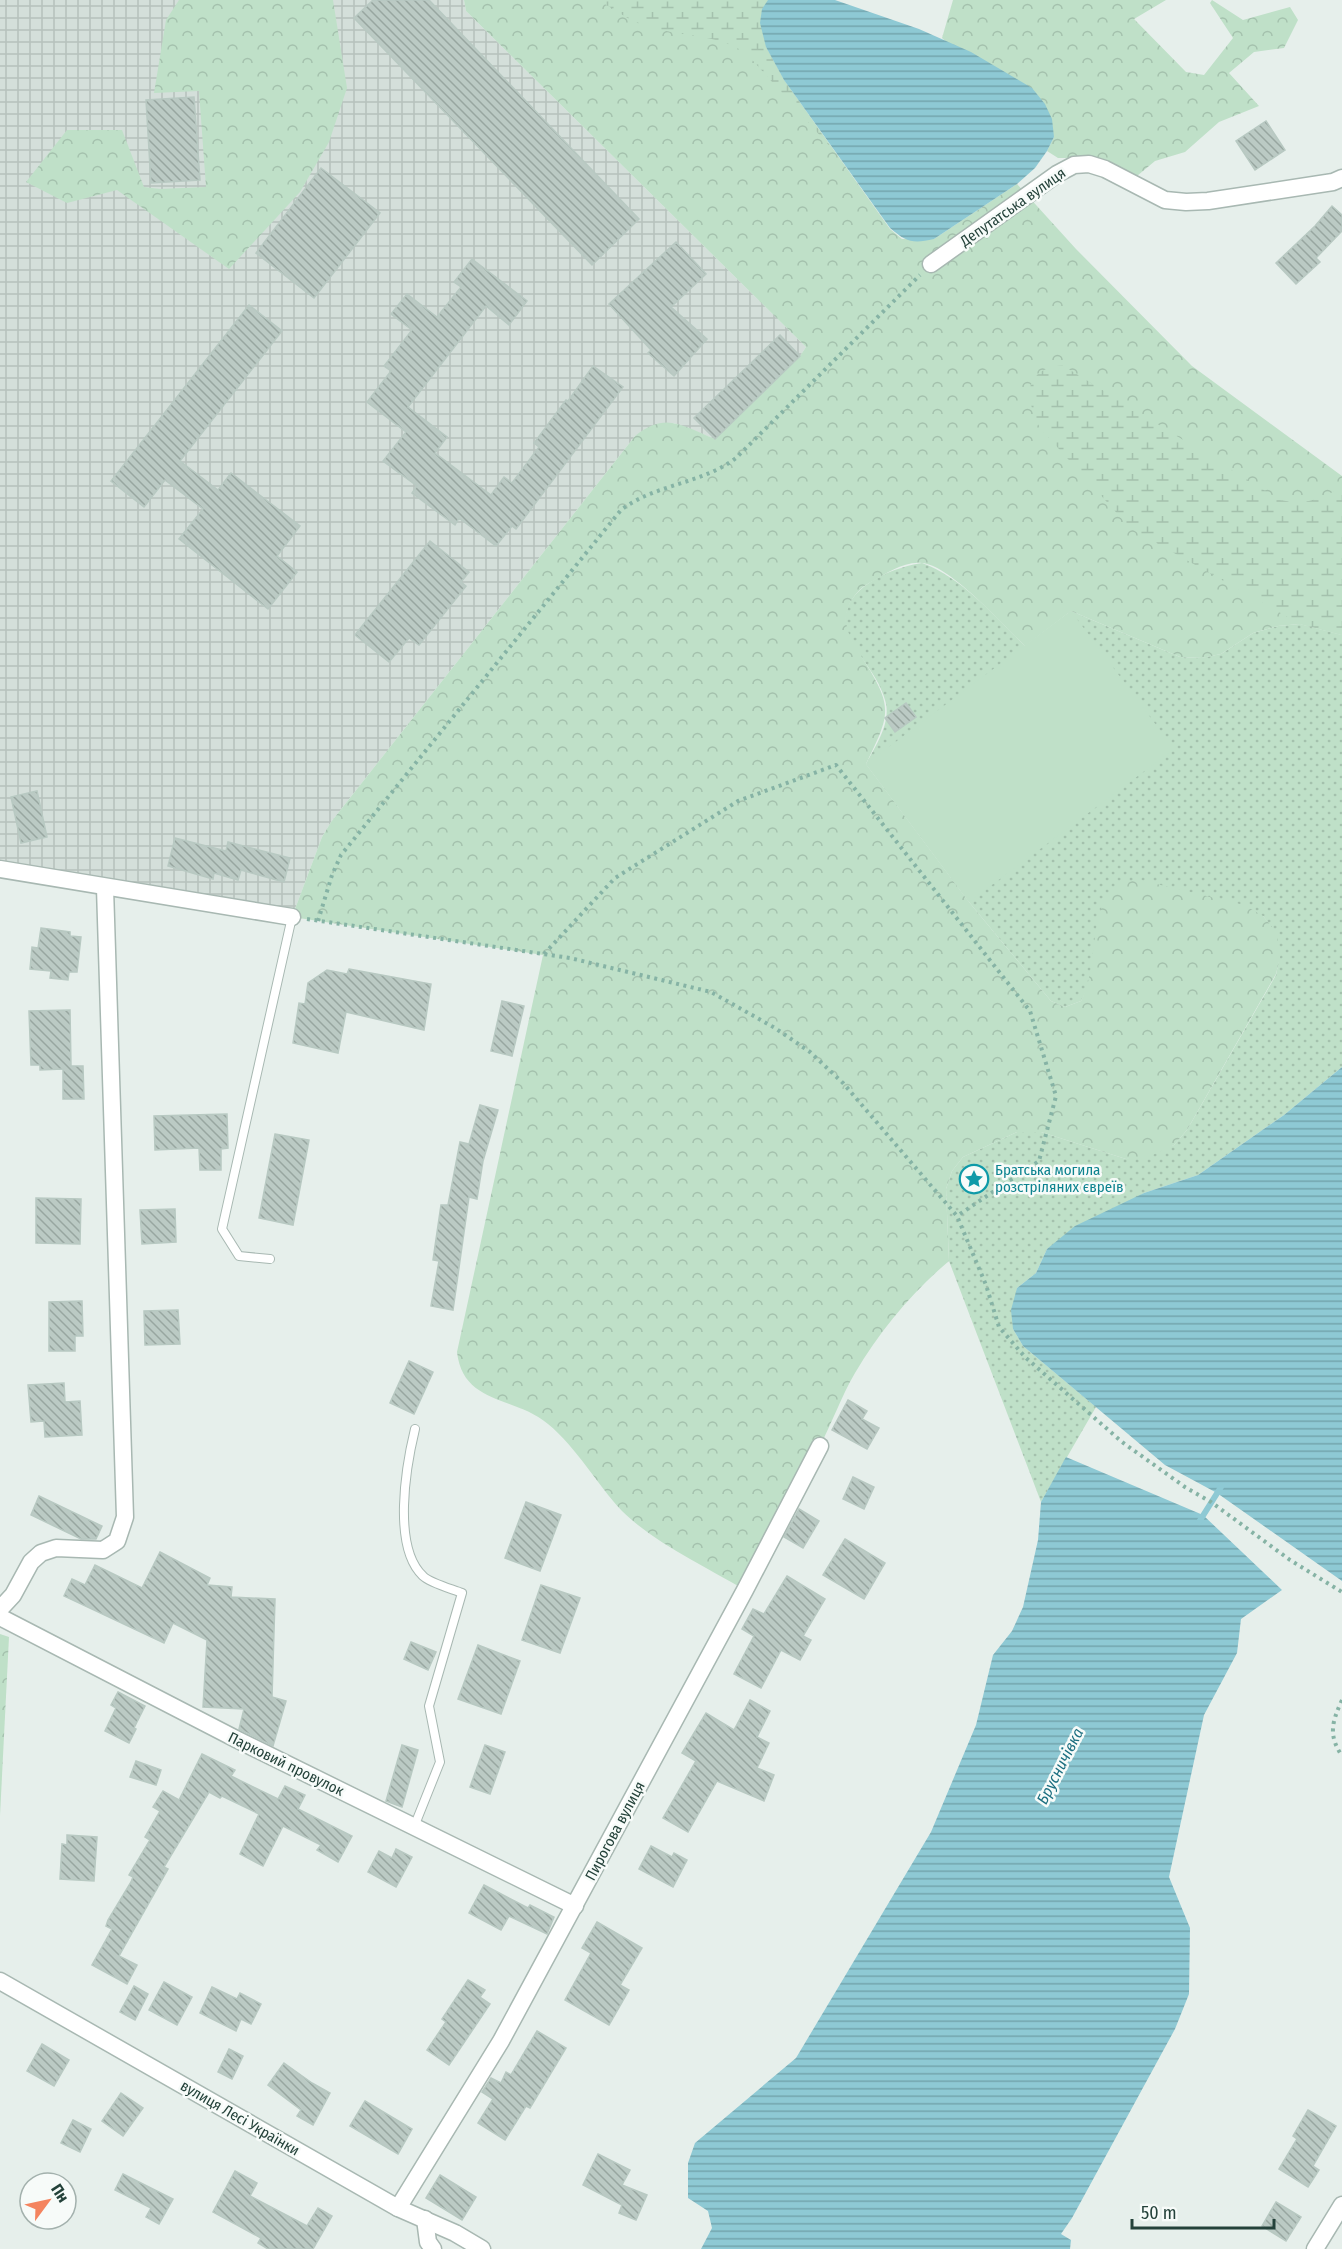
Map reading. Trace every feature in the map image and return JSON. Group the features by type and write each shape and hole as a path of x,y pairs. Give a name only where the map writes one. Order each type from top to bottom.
{"street":[{"name":"Депутатська вулиця","path":"931,264 1057,174 1074,165 1097,166 1165,200 1186,202 1339,183"},
{"path":"0,869 292,917"},
{"path":"0,1609 13,1595 31,1562 41,1553 56,1548 103,1550 117,1541 125,1517 105,888"},
{"name":"Пирогова вулиця","path":"398,2208 501,2041 820,1446"},
{"name":"Парковий провулок","path":"0,1617 236,1739 575,1906"},
{"name":"вулиця Лесі Українки","path":"0,1981 398,2208 455,2233 482,2249"},
{"path":"1316,2249 1342,2205"},
{"path":"425,2219 428,2242 432,2249"}],"lane":[{"path":"270,1259 239,1256 222,1229 292,917"},
{"path":"414,1827 440,1762 429,1706 462,1593 424,1577 407,1551 404,1526 407,1461 415,1429"}],"path":[{"path":"318,921 332,875 341,855 621,510 642,496 710,473 736,458 931,264"},
{"path":"544,955 615,878 738,801 837,765 1030,1011 1056,1096 1040,1161 957,1216"},
{"path":"292,917 570,958 711,992 775,1028 810,1052 843,1083 957,1216 986,1285 999,1327 1025,1357 1122,1442 1185,1487 1211,1502 1290,1560 1342,1592"},
{"path":"1342,1700 1332,1722 1335,1745 1342,1756"}],"shaded area":[{"path":"0,0 464,0 466,11 806,347 800,356 715,439 674,423 635,436 331,822 322,837 292,917 0,868"}],"green space":[{"path":"179,0 333,0 347,88 329,142 300,192 229,269 117,190 67,203 26,182 67,130 122,130 144,187 160,189 206,187 199,91 154,93 166,20"},
{"path":"464,0 768,0 766,47 784,80 890,229 902,239 934,239 1017,184 1076,249 1192,366 1342,476 1342,635 1300,624 1278,626 1253,633 1221,654 1202,658 1180,657 1071,611 1025,646 991,611 961,585 934,566 922,563 902,566 871,582 857,593 850,604 846,616 849,632 880,689 885,711 884,722 866,764 969,902 1051,1001 1065,1007 1081,1001 1090,974 1096,929 1103,903 1113,889 1128,882 1140,880 1244,905 1263,916 1276,932 1281,953 1276,974 1187,1130 1174,1145 1148,1157 1126,1159 1041,1132 1017,1132 963,1157 952,1171 946,1189 949,1261 897,1313 855,1373 824,1439 745,1590 664,1544 649,1533 622,1511 568,1444 548,1424 521,1408 480,1391 469,1382 461,1369 457,1352 543,955 292,917 322,837 331,822 635,436 656,424 674,423 715,439 800,356 806,347 466,11"},
{"path":"598,0 783,0 766,47 784,80 833,150 746,53 723,42 642,25"},
{"path":"953,0 1166,0 1134,19 1186,72 1204,75 1233,38 1210,3 1212,0 1243,20 1290,7 1298,20 1284,48 1254,52 1229,73 1259,106 1219,122 1185,152 1155,161 1137,176 1098,158 1058,158 1047,151 1054,137 942,38"},
{"path":"1062,365 1280,500 1297,502 1313,500 1342,486 1342,635 1300,624 1135,531 1124,521 1040,428 1035,417 1030,396 1030,387 1034,379 1049,368"},
{"path":"922,563 951,578 964,588 1025,646 1071,611 1180,657 1201,658 1221,654 1253,633 1278,626 1300,624 1342,635 1342,1067 1284,1115 1198,1175 1144,1193 1047,1249 1036,1273 1017,1288 1013,1329 1023,1346 1096,1407 1041,1502 949,1261 946,1189 952,1171 963,1157 1017,1132 1041,1132 1126,1159 1174,1145 1187,1130 1276,975 1279,950 1276,937 1263,916 1088,988 1081,1001 1065,1007 1051,1001 969,902 866,764 885,725 887,708 879,684 851,640 846,624 847,609 854,597 878,577"},
{"path":"1071,611 1174,749 969,902 866,764"},
{"path":"0,1634 9,1637 0,1816"}],"water":[{"path":"768,0 835,0 919,29 971,52 1032,88 1045,104 1052,119 1054,137 1047,151 1035,168 1017,184 934,239 910,241 905,239 890,228 784,80 766,47 760,23 762,9"},
{"path":"1342,1067 1342,1581 1217,1493 1165,1465 1023,1346 1013,1329 1011,1310 1017,1288 1036,1273 1047,1249 1075,1226 1144,1193 1198,1175 1284,1115"},
{"path":"1066,1457 1203,1515 1282,1590 1241,1619 1237,1653 1204,1715 1169,1877 1190,1928 1189,1994 1175,2029 1072,2218 1061,2234 1071,2240 1070,2249 701,2249 712,2228 708,2211 688,2198 688,2163 695,2143 796,2058 931,1832 976,1725 993,1655 1012,1631 1023,1607 1038,1540 1041,1502"}],"building":[{"path":"373,0 429,0 639,219 592,265 354,18"},
{"path":"194,97 200,180 151,183 146,100"},
{"path":"1266,121 1285,150 1255,170 1236,141"},
{"path":"321,168 380,213 314,298 256,253"},
{"path":"1332,206 1342,215 1342,231 1316,258 1320,262 1296,284 1276,263 1315,226"},
{"path":"676,242 706,274 671,307 707,339 674,376 648,353 651,350 609,304"},
{"path":"472,259 527,301 509,325 486,306 408,407 447,437 435,453 491,495 504,477 512,483 539,447 534,443 593,366 623,387 516,529 512,526 496,546 459,518 455,525 412,493 417,486 383,461 406,432 367,402 391,371 384,366 412,330 391,314 407,294 437,317 461,287 454,282"},
{"path":"249,305 282,331 180,461 218,490 231,473 300,526 277,556 297,572 268,609 179,539 203,509 165,480 144,507 111,481"},
{"path":"780,335 800,356 715,439 694,418"},
{"path":"430,541 469,572 461,582 466,586 419,645 409,638 389,662 355,635"},
{"path":"906,703 916,717 895,732 885,718"},
{"path":"37,791 47,837 21,843 11,797"},
{"path":"175,838 226,851 228,842 290,858 284,882 241,870 238,880 214,873 213,879 168,866"},
{"path":"41,928 70,932 70,936 81,937 77,972 69,972 68,980 50,978 51,971 30,969 32,947 38,948"},
{"path":"349,969 431,984 424,1030 346,1012 338,1053 293,1043 299,1003 305,1004 308,983 327,970 347,974"},
{"path":"502,1001 524,1006 512,1056 491,1051"},
{"path":"70,1010 71,1066 83,1066 84,1099 63,1099 63,1069 40,1070 40,1065 31,1065 29,1011"},
{"path":"480,1105 498,1110 483,1161 477,1199 469,1197 453,1310 431,1306 439,1261 433,1260 441,1205 448,1205 460,1142 469,1144"},
{"path":"227,1114 228,1148 221,1149 221,1170 200,1170 199,1148 155,1150 154,1116"},
{"path":"275,1134 309,1140 293,1225 259,1218"},
{"path":"36,1198 81,1199 80,1244 36,1243"},
{"path":"175,1209 176,1242 142,1244 140,1210"},
{"path":"82,1301 83,1336 75,1336 75,1351 49,1351 49,1302"},
{"path":"178,1310 180,1344 145,1345 144,1311"},
{"path":"409,1361 433,1372 414,1414 390,1403"},
{"path":"64,1383 65,1402 80,1401 82,1435 45,1437 44,1421 31,1422 28,1385"},
{"path":"848,1400 867,1411 862,1419 879,1428 867,1449 832,1430"},
{"path":"853,1477 874,1487 864,1509 843,1499"},
{"path":"39,1496 102,1526 96,1539 81,1539 31,1515"},
{"path":"526,1502 561,1515 540,1571 505,1558"},
{"path":"799,1509 819,1521 803,1548 784,1537"},
{"path":"845,1539 885,1563 864,1599 823,1575"},
{"path":"160,1552 210,1578 207,1585 232,1587 231,1597 275,1599 272,1697 286,1701 273,1746 239,1729 244,1709 203,1707 207,1640 173,1623 164,1643 64,1596 72,1579 85,1585 95,1565 142,1588"},
{"path":"787,1576 825,1599 803,1636 811,1640 800,1660 781,1650 761,1688 734,1674 754,1636 742,1629 753,1609 764,1614"},
{"path":"541,1585 580,1598 560,1653 522,1640"},
{"path":"411,1642 436,1652 428,1670 404,1659"},
{"path":"478,1645 520,1661 501,1714 458,1699"},
{"path":"118,1692 145,1706 129,1743 105,1731 116,1708 111,1705"},
{"path":"750,1700 770,1711 757,1737 769,1743 757,1768 774,1775 764,1801 717,1781 688,1832 663,1818 696,1761 682,1753 706,1713 734,1730"},
{"path":"402,1745 418,1750 402,1807 386,1801"},
{"path":"485,1745 505,1752 490,1794 470,1787"},
{"path":"202,1754 235,1770 231,1776 278,1799 285,1786 305,1795 298,1809 352,1836 338,1862 317,1850 321,1845 283,1826 263,1866 240,1854 259,1814 209,1792 164,1867 168,1869 119,1956 137,1965 127,1984 92,1965 112,1929 106,1926 108,1920 131,1882 133,1877 129,1875 150,1840 145,1837 160,1811 153,1807 163,1791 179,1800"},
{"path":"136,1761 161,1770 156,1785 130,1777"},
{"path":"67,1835 97,1837 94,1881 60,1879 62,1844 67,1845"},
{"path":"651,1846 672,1857 674,1853 687,1860 673,1887 639,1869"},
{"path":"396,1849 412,1857 396,1887 368,1872 379,1851 392,1858"},
{"path":"484,1885 528,1908 530,1905 554,1917 547,1934 509,1916 501,1930 469,1913"},
{"path":"597,1922 642,1948 620,1985 629,1990 609,2025 565,2000 591,1953 582,1948"},
{"path":"468,1980 485,1990 480,1997 490,2004 449,2065 427,2050 446,2022 442,2019"},
{"path":"164,1982 192,1997 177,2025 149,2010"},
{"path":"134,1986 148,1994 135,2020 120,2012"},
{"path":"212,1987 237,1999 240,1993 261,2004 251,2024 241,2019 236,2031 200,2013"},
{"path":"537,2031 566,2048 530,2108 526,2106 505,2140 478,2123 493,2099 482,2092 491,2078 501,2083 506,2072 511,2075"},
{"path":"42,2044 69,2060 54,2086 27,2071"},
{"path":"229,2049 243,2056 232,2079 218,2072"},
{"path":"284,2063 330,2093 313,2125 297,2116 301,2110 268,2085"},
{"path":"121,2093 143,2108 123,2136 102,2121"},
{"path":"365,2101 412,2129 398,2154 350,2126"},
{"path":"1308,2110 1336,2126 1313,2166 1319,2170 1308,2187 1279,2169 1297,2139 1293,2136"},
{"path":"73,2120 91,2129 80,2152 61,2143"},
{"path":"598,2154 630,2170 622,2185 647,2195 636,2220 619,2213 622,2205 583,2185"},
{"path":"235,2171 257,2183 250,2196 307,2226 318,2208 332,2216 313,2249 268,2249 258,2243 261,2238 213,2212"},
{"path":"123,2174 173,2199 159,2224 146,2217 151,2208 115,2190"},
{"path":"440,2175 476,2197 462,2220 426,2198"},
{"path":"1276,2202 1301,2217 1286,2241 1262,2226"}],"waterway":[{"name":"Брусничівка","path":"1199,1522 1221,1487"}],"place":[{"name":"Братська могила розстріляних євреїв","path":"974,1179"}]}
